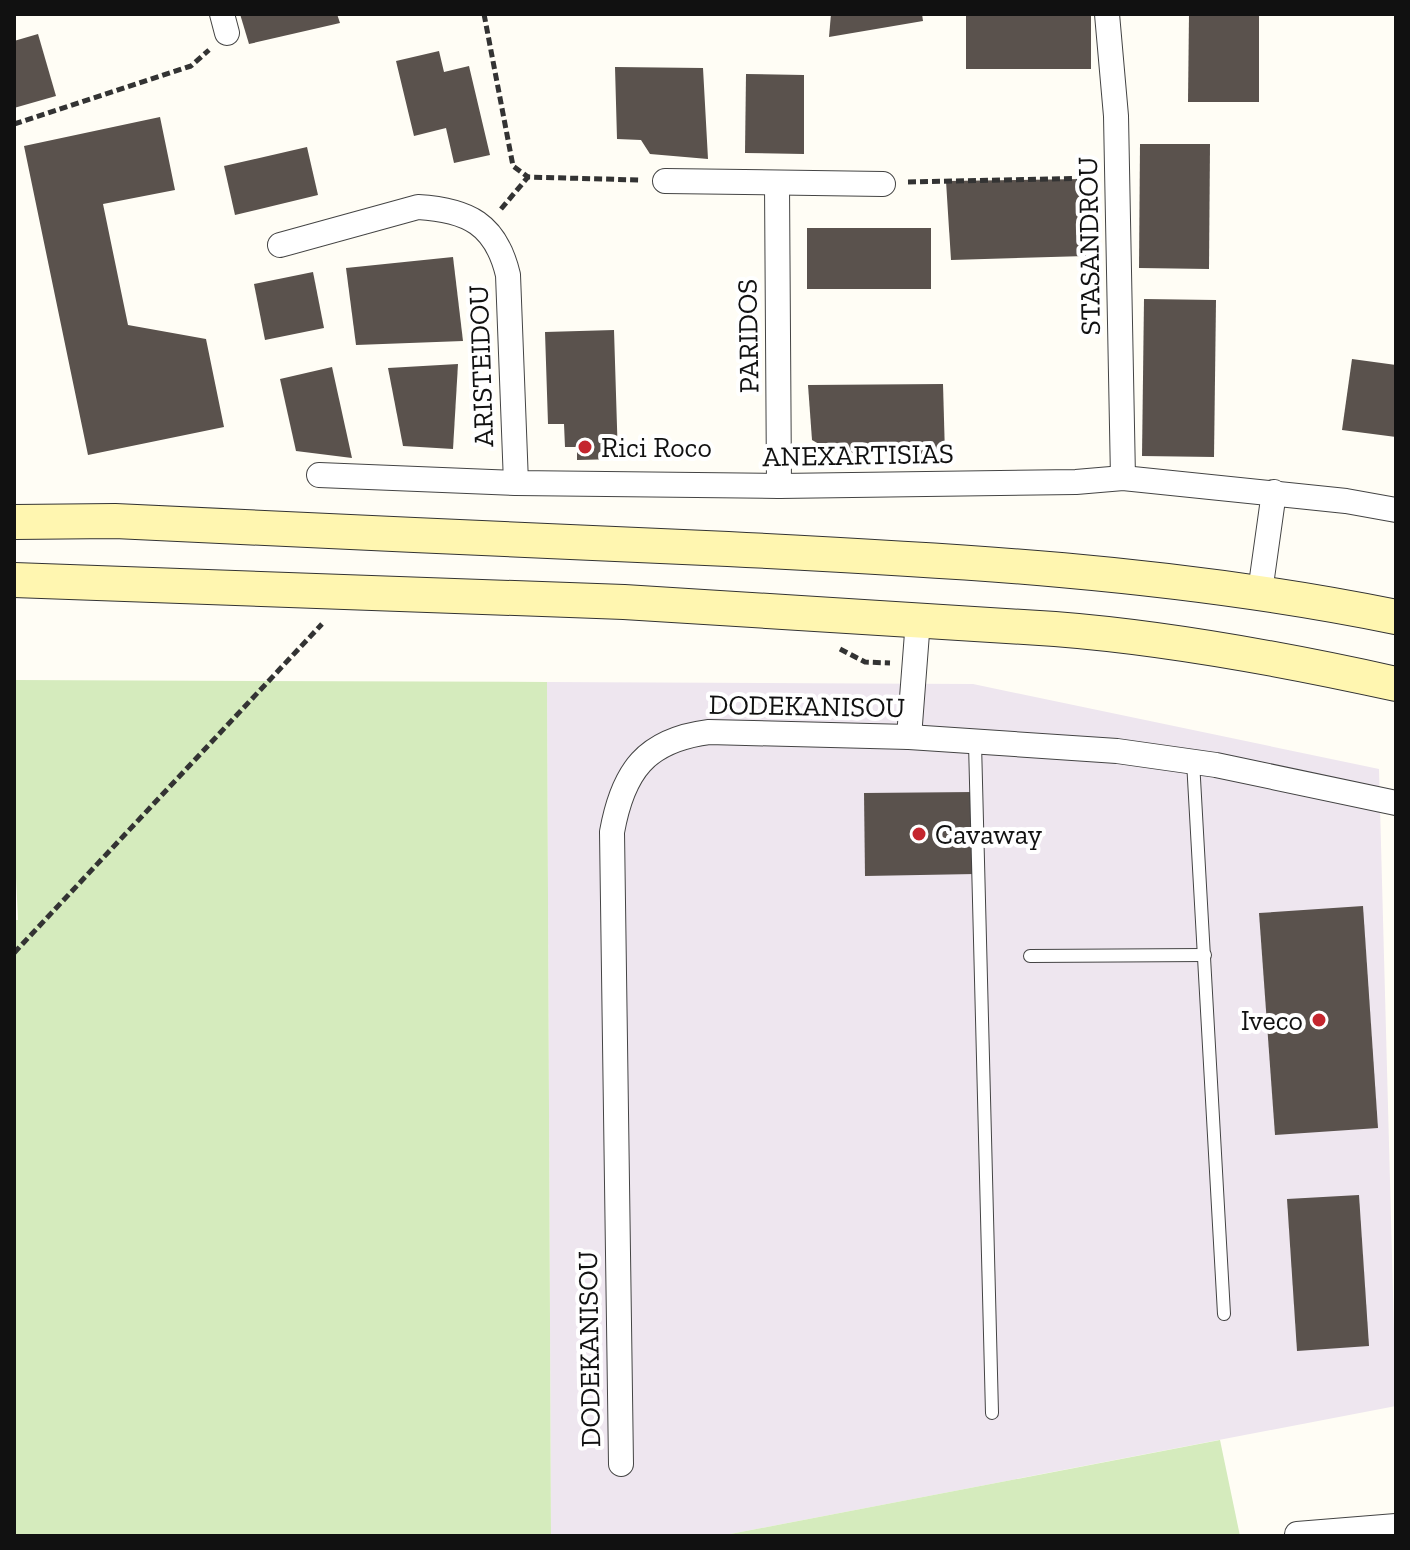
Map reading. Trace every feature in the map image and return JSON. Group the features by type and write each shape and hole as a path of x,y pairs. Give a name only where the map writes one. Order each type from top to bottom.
{"main road":[{"path":"14,522 115,521 809,553 1074,570 1260,592 1396,617"},
{"path":"14,580 344,609 624,602 1117,634 1262,656 1396,684"}],"street":[{"name":"STASANDROU","path":"1107,14 1116,116 1123,478"},
{"path":"665,181 883,184"},
{"name":"PARIDOS","path":"777,184 779,486"},
{"path":"280,245 418,207 465,215 484,227"},
{"name":"ARISTEIDOU","path":"484,227 503,255 508,275 516,483"},
{"name":"ANEXARTISIAS","path":"319,475 516,483 779,486 1076,482 1123,478 1274,492 1396,510"},
{"path":"1260,592 1274,492"},
{"path":"909,737 918,620"},
{"name":"DODEKANISOU","path":"621,1464 612,832 627,780 649,753 665,742 709,732 909,737 1117,751 1193,761 1396,803"},
{"path":"1297,1534 1396,1526"}],"lane":[{"path":"975,743 992,1413"},
{"path":"1193,761 1224,1314"},
{"path":"1030,956 1205,955"}],"path":[{"path":"484,14 513,166 528,177 665,181"},
{"path":"14,124 191,66 225,23"},
{"path":"484,227 528,177"},
{"path":"883,184 1118,178"},
{"path":"14,953 322,624 344,609"},
{"path":"306,623 322,624 344,609"},
{"path":"839,648 865,662 915,663"}],"shaded area":[{"path":"547,682 973,684 1379,769 1396,1406 720,1536 551,1536"}],"green space":[{"path":"14,680 547,682 551,1536 14,1536 14,920 18,920 14,835"},
{"path":"1220,1440 1240,1536 720,1536"}],"building":[{"path":"240,14 337,14 340,23 249,44"},
{"path":"831,14 922,14 923,21 829,37"},
{"path":"966,14 1091,14 1091,69 966,69"},
{"path":"1189,14 1259,14 1259,102 1188,102"},
{"path":"38,34 56,96 14,108 14,41"},
{"path":"439,51 444,72 469,66 490,155 454,163 446,128 414,136 396,61"},
{"path":"615,67 703,68 708,159 650,154 641,140 617,139"},
{"path":"746,74 804,75 804,154 745,153"},
{"path":"160,117 175,190 103,204 128,325 206,339 224,427 88,455 24,146"},
{"path":"1140,144 1210,144 1209,269 1139,268"},
{"path":"307,147 318,195 235,215 224,166"},
{"path":"1084,179 1086,256 951,260 946,181"},
{"path":"807,228 931,228 931,289 807,289"},
{"path":"453,257 463,341 356,345 346,268"},
{"path":"313,272 324,328 265,340 254,284"},
{"path":"1144,299 1216,300 1214,457 1142,456"},
{"path":"614,330 618,459 577,460 577,447 565,447 564,424 548,424 545,332"},
{"path":"1352,359 1396,365 1396,437 1342,430"},
{"path":"458,364 453,449 403,446 388,368"},
{"path":"332,367 352,458 296,451 280,379"},
{"path":"943,384 945,455 833,452 812,440 808,385"},
{"name":"Cavaway","path":"974,792 975,874 865,876 864,793"},
{"name":"Iveco","path":"1363,906 1378,1128 1275,1135 1259,913"},
{"path":"1359,1195 1369,1346 1297,1351 1287,1199"}],"place":[{"name":"Rici Roco","path":"585,447"},
{"name":"Cavaway","path":"919,834"},
{"name":"Iveco","path":"1319,1020"}]}
